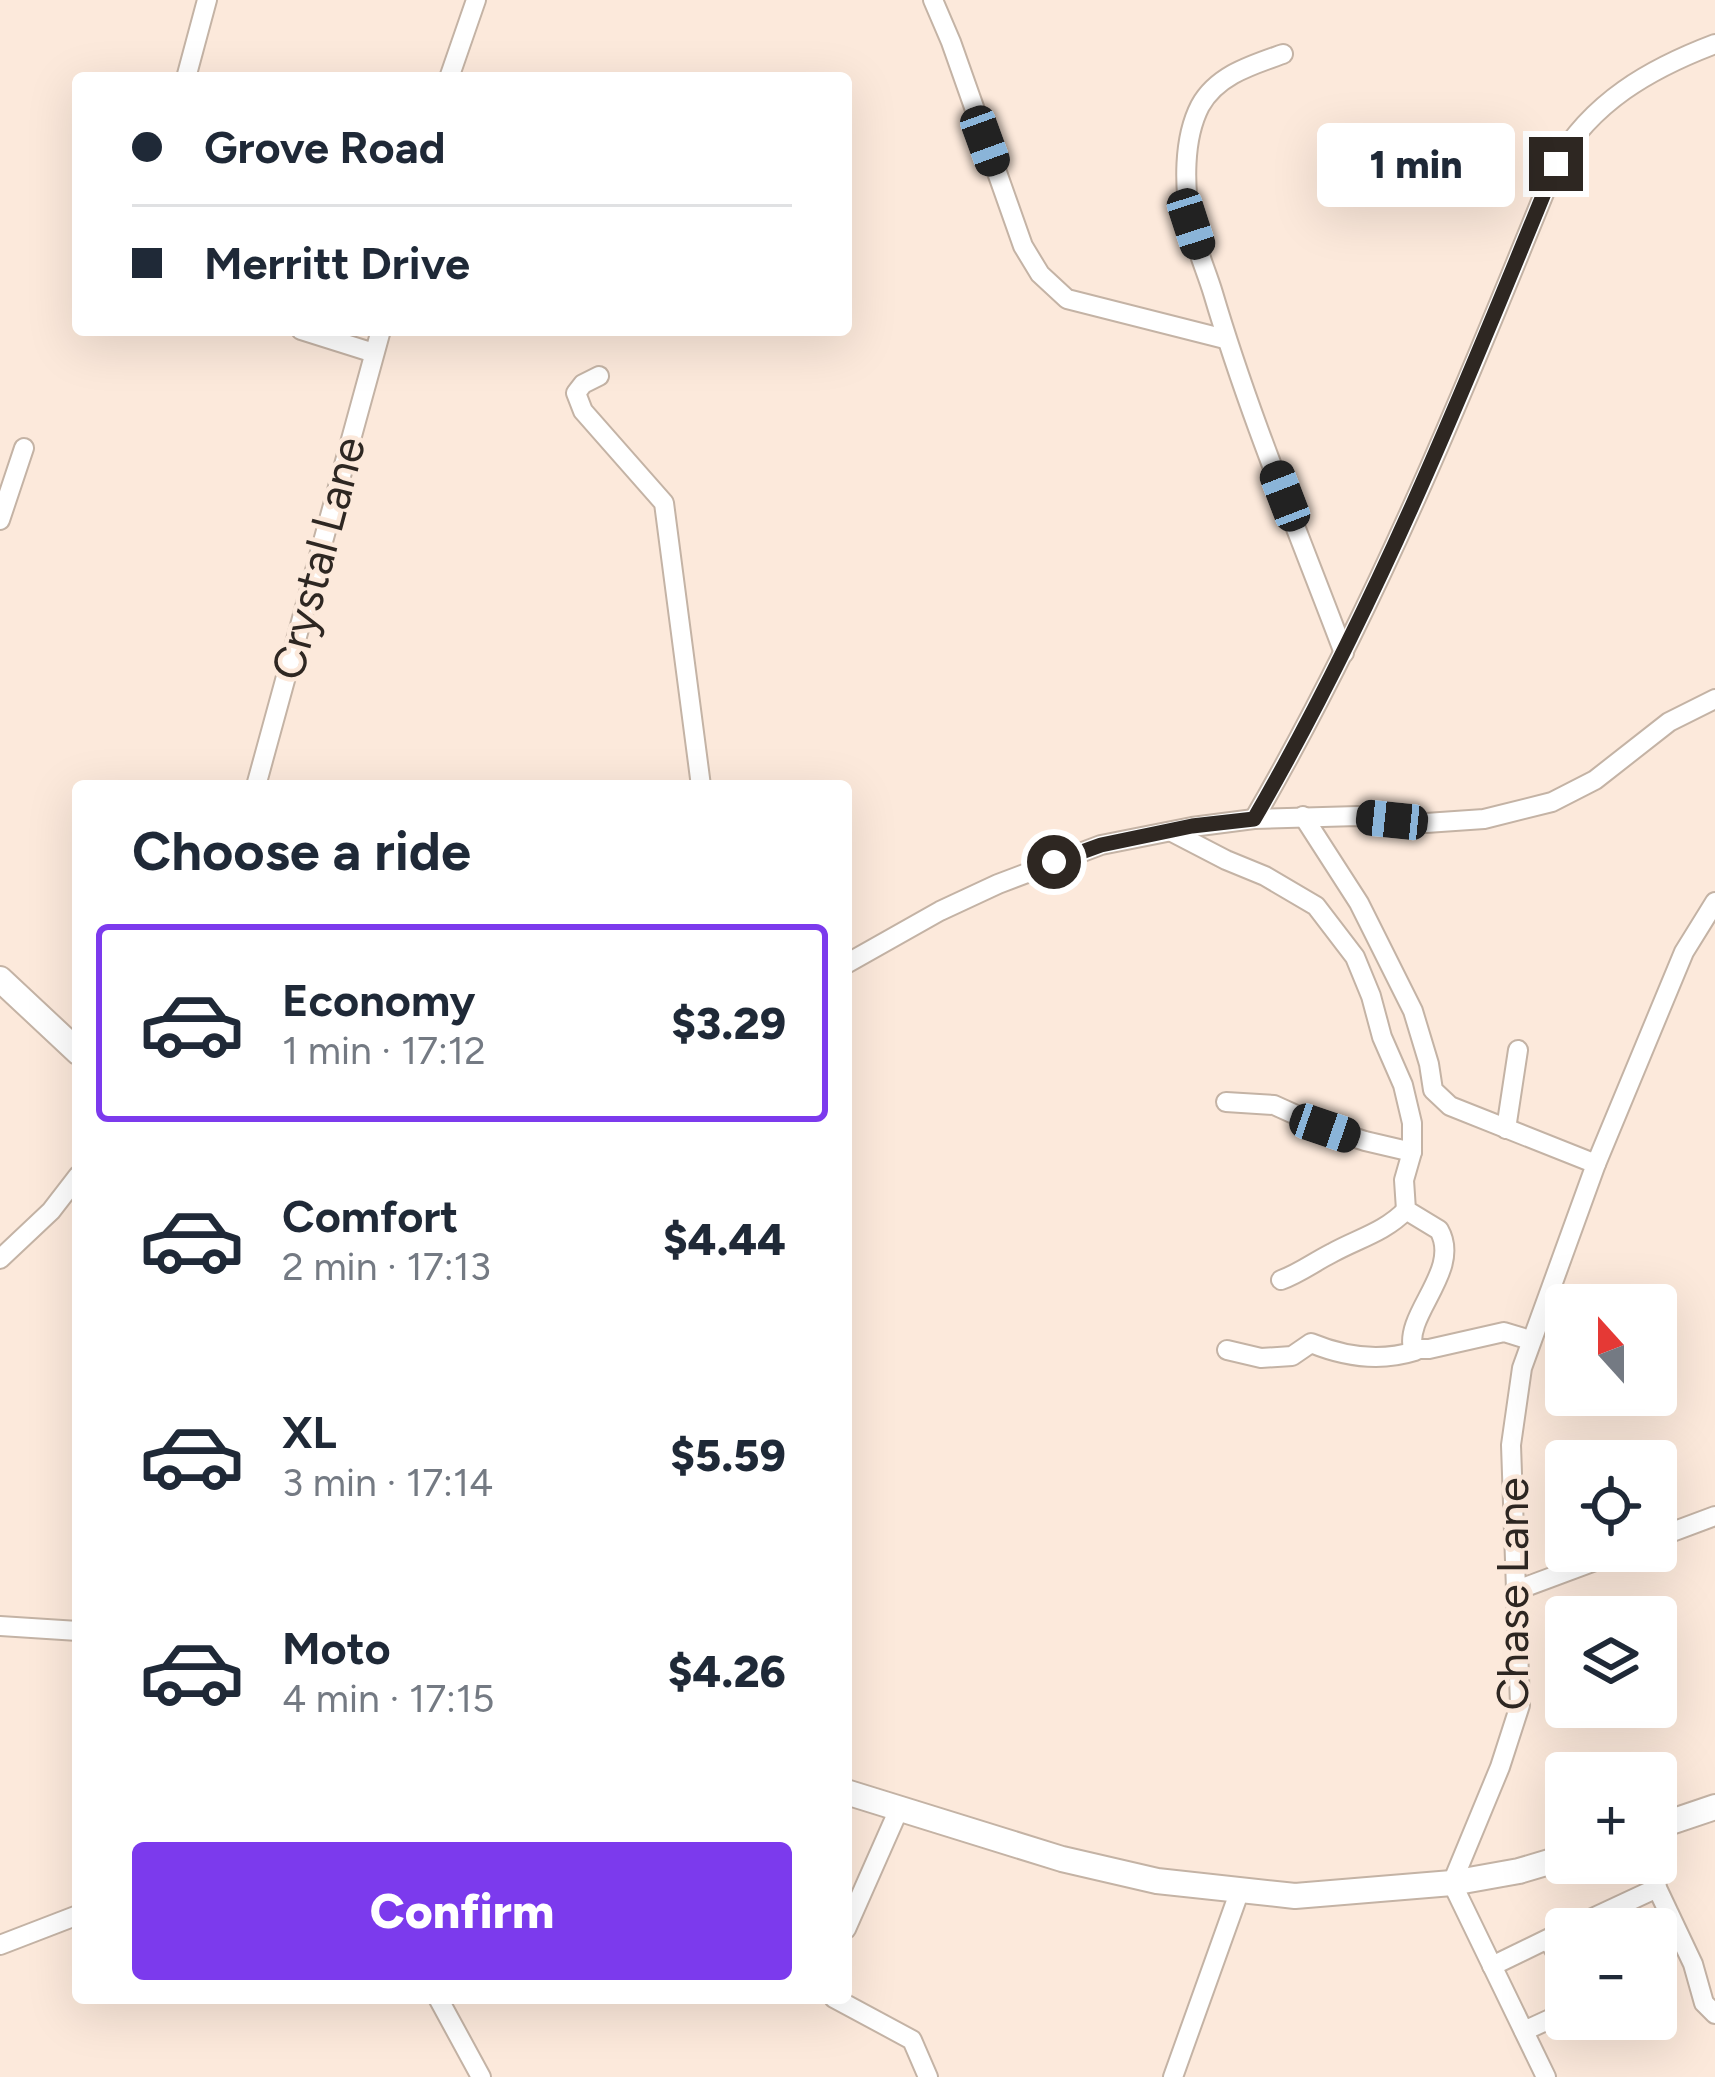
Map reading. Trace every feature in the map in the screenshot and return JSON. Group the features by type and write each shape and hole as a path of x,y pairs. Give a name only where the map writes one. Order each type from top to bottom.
{"main road":[{"path":"0,980 72,1046"},
{"path":"852,1794 1062,1859 1157,1881 1240,1890 1295,1895 1452,1882 1545,1863"},
{"path":"1677,1820 1715,1808"}],"street":[{"path":"188,72 207,0"},
{"path":"451,72 476,0"},
{"path":"933,0 1023,246 1040,274 1066,299 1225,339"},
{"path":"1254,819 1344,653 1459,404 1556,164 1571,138 1634,82 1715,44"},
{"path":"1283,54 1241,69 1202,102 1191,128 1186,177 1191,224 1225,339 1344,653"},
{"path":"320,336 374,353"},
{"name":"Crystal Lane","path":"258,780 379,336"},
{"path":"599,376 576,393 583,411 664,503 700,780"},
{"path":"0,520 24,448"},
{"path":"852,961 998,884 1101,845 1254,819 1304,816 1445,822 1484,819 1552,802 1595,780 1669,722 1715,699"},
{"path":"1304,816 1359,903 1413,1011 1433,1090 1450,1106 1596,1164"},
{"path":"1172,832 1316,906 1354,958 1402,1084 1412,1124 1412,1152 1404,1180 1406,1210 1396,1221 1281,1280"},
{"name":"Chase Lane","path":"1452,1882 1520,1705 1511,1445 1522,1368 1596,1164 1684,952 1715,902"},
{"path":"1506,1130 1518,1050"},
{"path":"1226,1102 1274,1105 1365,1142 1412,1152"},
{"path":"0,1259 51,1211 72,1184"},
{"path":"1406,1210 1439,1230 1446,1250 1411,1334 1415,1351"},
{"path":"1227,1350 1261,1358 1292,1356 1310,1343 1348,1356 1390,1359 1504,1332 1530,1340"},
{"path":"1677,1530 1715,1516"},
{"path":"1517,1590 1565,1572"},
{"path":"0,1625 72,1631"},
{"path":"852,1915 899,1809"},
{"path":"1452,1882 1546,2077"},
{"path":"1656,1884 1694,1964 1704,2003 1715,2014"},
{"path":"1614,1908 1657,1888"},
{"path":"1173,2077 1240,1890"},
{"path":"0,1945 72,1918"},
{"path":"1492,1966 1545,1941"},
{"path":"441,2004 481,2077"},
{"path":"846,2004 912,2040 928,2077"},
{"path":"1524,2031 1545,2021"}],"route":[{"path":"1054,862 1101,845 1254,819 1380,577 1459,404 1556,164"}]}
